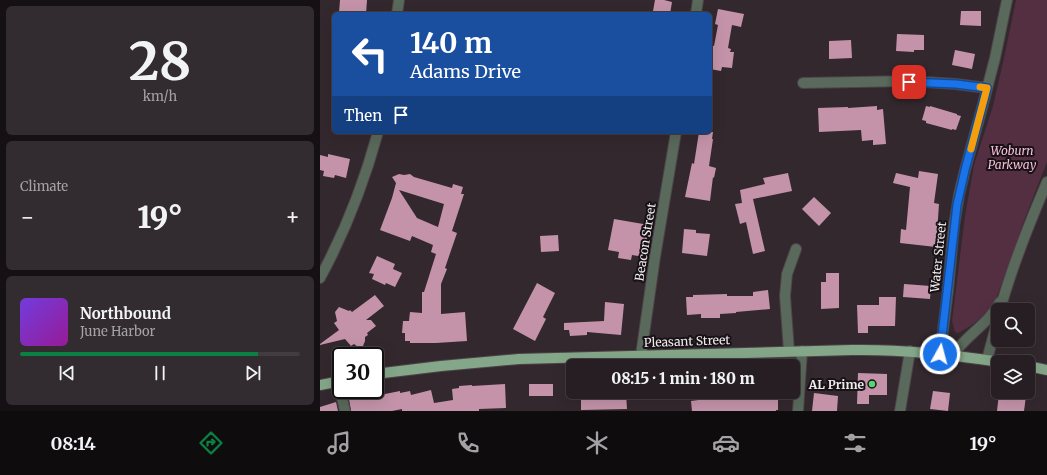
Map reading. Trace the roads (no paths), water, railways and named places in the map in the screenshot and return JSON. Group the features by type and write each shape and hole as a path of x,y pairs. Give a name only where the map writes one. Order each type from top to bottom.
{"main road":[{"name":"Pleasant Street","path":"384,373 505,360 789,351 910,351 991,361"},
{"path":"1035,367 1047,370"},
{"path":"320,385 332,383"}],"street":[{"path":"397,12 399,0"},
{"path":"696,12 698,0"},
{"name":"Water Street","path":"940,354 958,200 995,58 1006,0"},
{"path":"803,83 909,82 956,84 987,88"},
{"path":"320,278 353,208 377,134"},
{"name":"Beacon Street","path":"641,356 655,256 676,134"},
{"path":"1002,303 1012,269 1047,182"},
{"path":"789,351 785,296 788,269 796,249"},
{"path":"952,356 962,343 993,313 1005,293"},
{"path":"987,360 991,345"},
{"path":"798,411 802,351"},
{"path":"900,411 910,351"},
{"path":"343,399 345,411"}],"place":[{"name":"AL Prime","path":"872,384"}],"park label":[{"name":"Woburn Parkway","path":"1012,157"}]}
